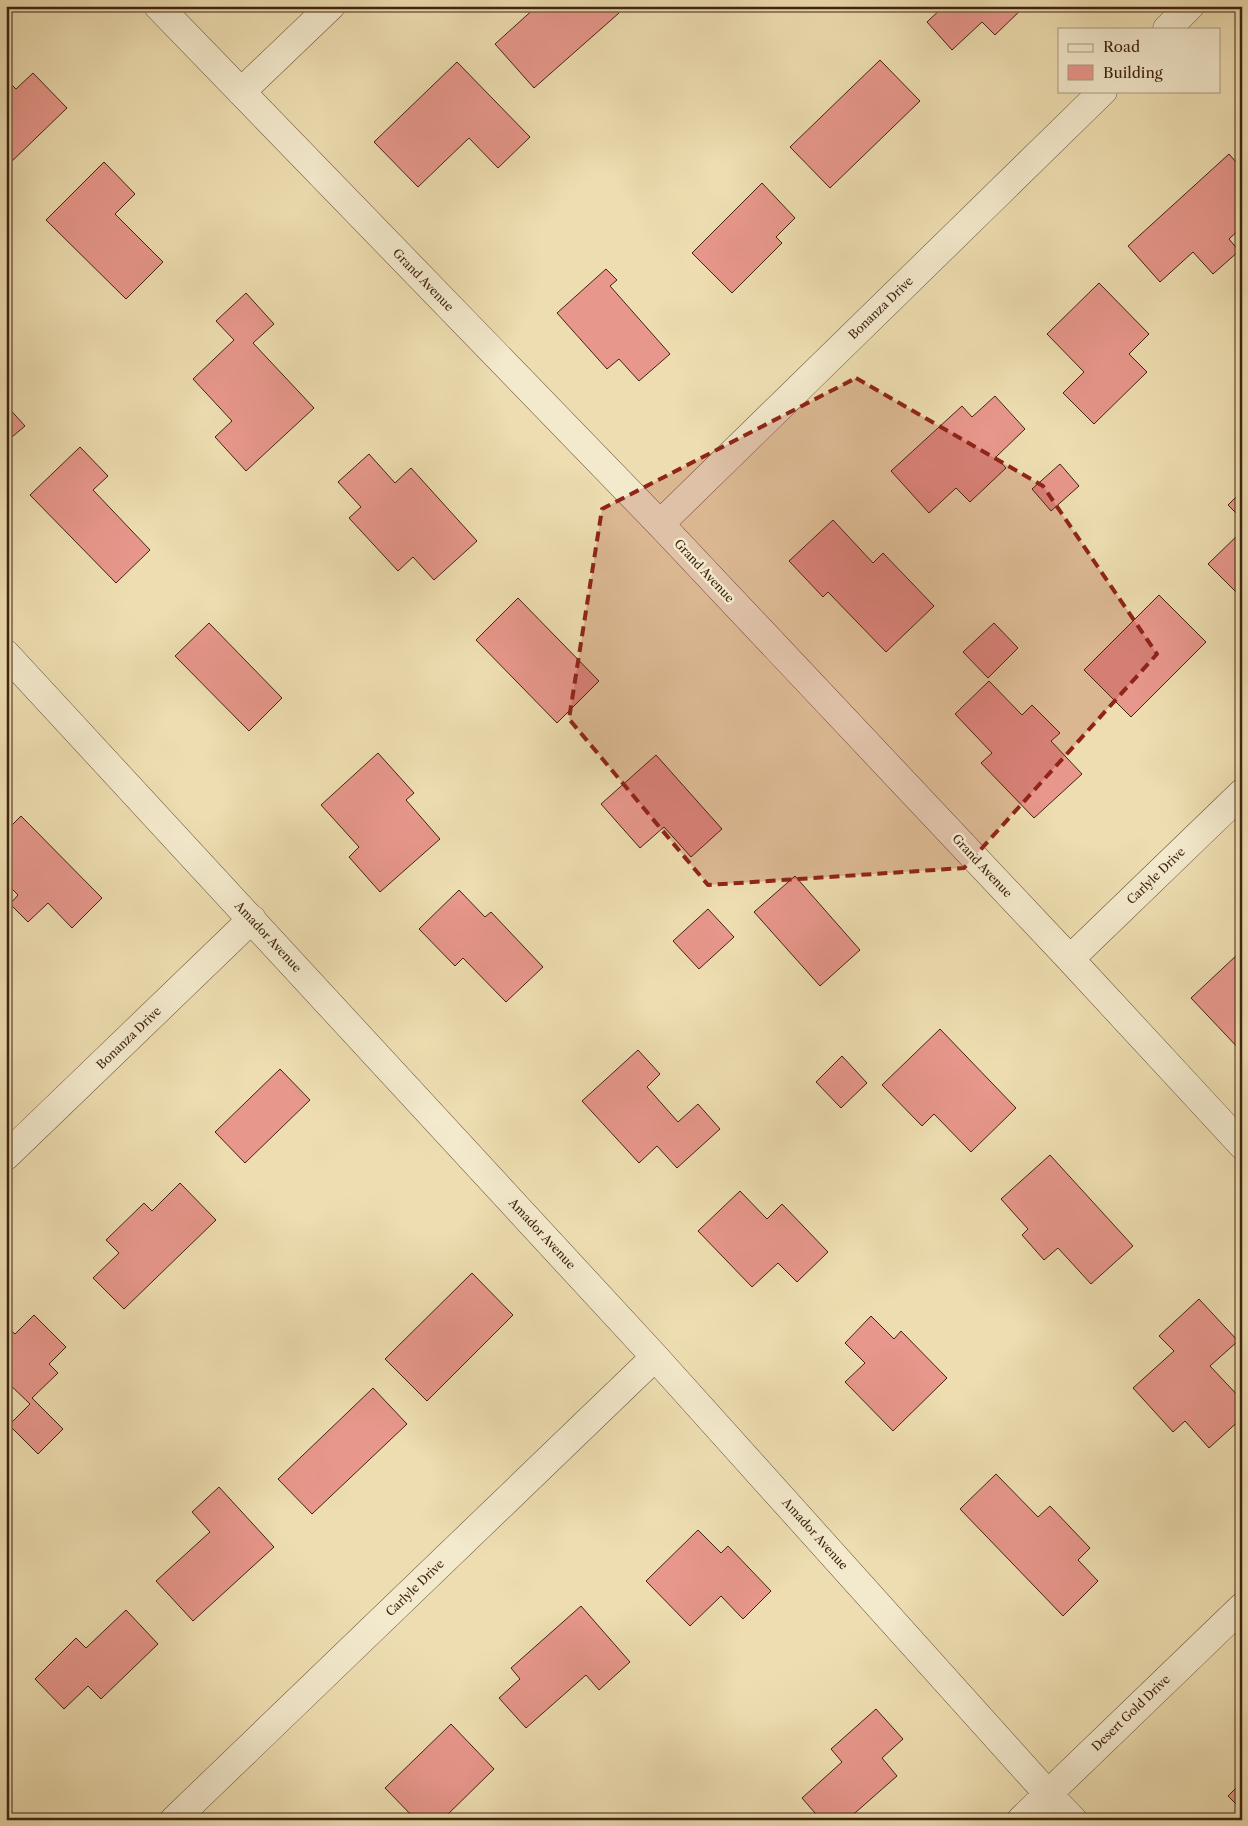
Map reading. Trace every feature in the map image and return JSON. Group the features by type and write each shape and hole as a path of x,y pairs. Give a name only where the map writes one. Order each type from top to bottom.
{"street":[{"name":"Grand Avenue","path":"158,6 660,524 1070,959 1242,1145"},
{"path":"241,92 331,6"},
{"path":"1168,28 1190,6"},
{"name":"Bonanza Drive","path":"660,524 1102,92"},
{"name":"Amador Avenue","path":"6,654 656,1357 1073,1820"},
{"name":"Carlyle Drive","path":"1070,959 1242,793"},
{"name":"Bonanza Drive","path":"6,1156 252,919"},
{"name":"Carlyle Drive","path":"174,1820 656,1357"},
{"name":"Desert Gold Drive","path":"1021,1820 1242,1607"}],"highlighted area":[{"path":"856,378 1043,486 1157,654 964,868 708,885 569,719 602,509"}],"building":[{"path":"537,6 555,6 559,10 564,6 613,6 619,13 534,88 495,44"},
{"path":"944,6 1025,6 995,35 982,22 952,50 927,22"},
{"path":"880,60 920,101 830,188 790,147"},
{"path":"457,62 530,137 498,168 469,138 418,187 374,142"},
{"path":"33,73 67,108 8,165 6,164 6,79 16,89"},
{"path":"1229,154 1242,169 1242,227 1229,239 1239,251 1213,274 1193,252 1160,282 1128,246"},
{"path":"104,162 135,194 115,214 163,262 126,299 46,220"},
{"path":"762,183 795,218 776,237 782,243 732,293 692,253"},
{"path":"606,269 617,280 610,286 670,354 639,381 619,359 607,369 557,313"},
{"path":"1099,283 1149,334 1129,354 1147,372 1094,424 1063,393 1084,372 1047,334"},
{"path":"246,293 274,324 253,343 314,408 246,471 215,437 232,421 193,379 234,340 216,321"},
{"path":"6,378 12,384 6,390"},
{"path":"995,396 1025,429 996,457 1006,468 970,502 956,488 929,513 891,471 962,406 972,417"},
{"path":"6,405 25,426 6,442"},
{"path":"80,447 108,476 93,490 150,550 116,583 30,495"},
{"path":"369,454 395,483 411,468 477,541 434,580 413,557 398,571 349,518 361,507 338,482"},
{"path":"1060,464 1079,486 1051,511 1032,489"},
{"path":"1242,491 1242,519 1228,505"},
{"path":"833,520 873,563 883,553 934,606 886,652 828,592 823,597 789,561"},
{"path":"1242,531 1242,598 1208,564"},
{"path":"1159,595 1206,642 1131,717 1084,670"},
{"path":"518,598 599,681 557,723 476,640"},
{"path":"209,623 282,698 249,731 175,656"},
{"path":"994,623 1018,648 988,678 963,652"},
{"path":"989,681 1022,715 1032,705 1060,733 1051,741 1082,774 1034,818 981,763 992,753 955,714"},
{"path":"378,753 414,793 406,800 440,839 380,892 349,857 359,847 321,805"},
{"path":"656,755 722,829 691,857 664,827 640,848 601,804"},
{"path":"21,816 102,898 72,928 48,903 28,922 10,904 18,895 6,883 6,831"},
{"path":"795,876 860,950 820,986 754,912"},
{"path":"459,890 485,917 491,912 543,967 506,1002 463,958 455,966 419,929"},
{"path":"708,909 734,937 699,969 673,941"},
{"path":"1238,954 1242,959 1242,1052 1191,998"},
{"path":"940,1029 1016,1108 971,1152 934,1114 922,1126 882,1085"},
{"path":"638,1050 660,1074 647,1087 678,1122 698,1104 720,1129 677,1168 657,1146 639,1163 582,1101"},
{"path":"842,1056 867,1083 841,1108 816,1082"},
{"path":"280,1069 310,1100 245,1163 215,1132"},
{"path":"1050,1155 1133,1246 1091,1284 1058,1248 1044,1260 1022,1235 1028,1229 1001,1199"},
{"path":"180,1183 216,1220 124,1309 93,1278 119,1253 106,1240 144,1203 152,1211"},
{"path":"740,1191 767,1219 782,1204 828,1252 797,1282 778,1263 752,1287 698,1231"},
{"path":"472,1273 513,1315 427,1401 385,1359"},
{"path":"1199,1299 1238,1341 1210,1366 1242,1400 1242,1418 1209,1448 1185,1421 1173,1432 1133,1388 1174,1351 1159,1336"},
{"path":"34,1315 66,1347 49,1364 58,1373 32,1398 63,1429 38,1454 9,1425 30,1404 6,1381 6,1326 15,1334"},
{"path":"871,1316 894,1339 901,1331 947,1378 893,1431 845,1382 865,1363 845,1343"},
{"path":"373,1388 407,1424 312,1514 278,1479"},
{"path":"996,1474 1038,1517 1050,1506 1090,1548 1078,1560 1098,1581 1063,1616 960,1509"},
{"path":"219,1487 274,1547 193,1621 156,1581 210,1532 192,1512"},
{"path":"698,1530 721,1553 728,1546 771,1591 743,1619 721,1596 690,1626 646,1581"},
{"path":"581,1606 630,1662 599,1690 586,1675 526,1728 499,1698 520,1679 511,1668"},
{"path":"126,1610 158,1644 101,1699 88,1686 64,1709 35,1679 76,1638 86,1648"},
{"path":"876,1709 903,1739 882,1758 897,1776 847,1820 821,1820 802,1798 842,1762 831,1749"},
{"path":"451,1724 494,1769 442,1820 416,1820 385,1788"},
{"path":"1242,1782 1242,1810 1228,1796"}]}
